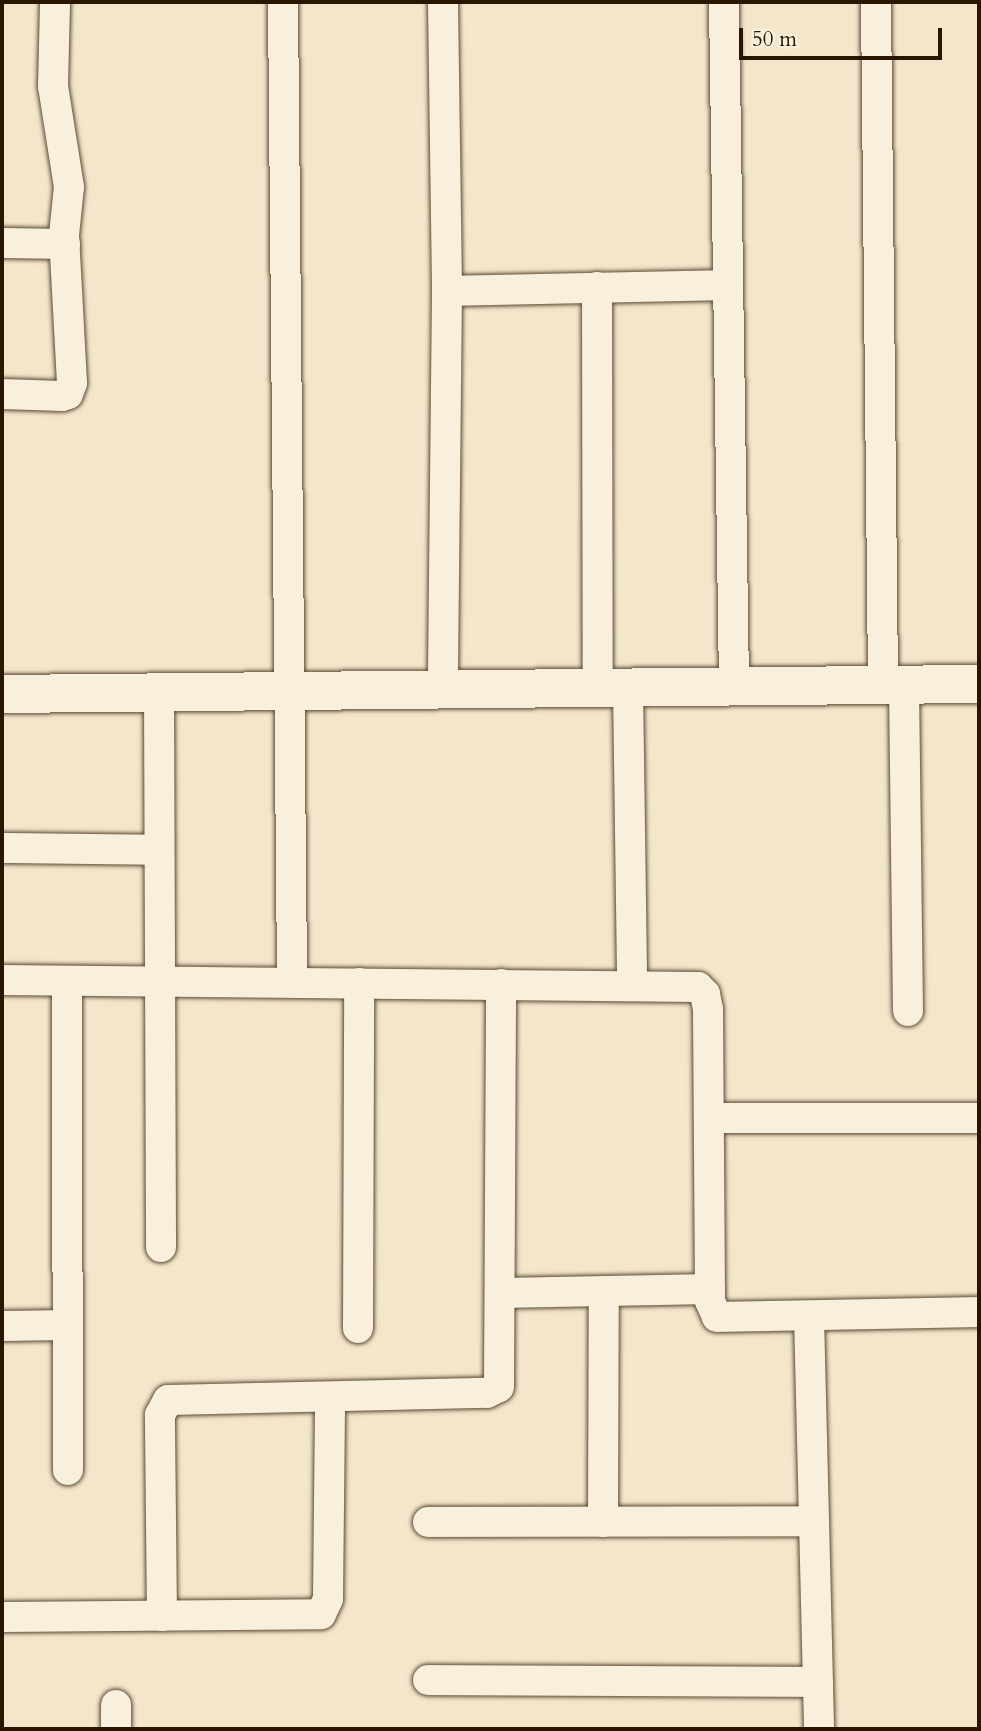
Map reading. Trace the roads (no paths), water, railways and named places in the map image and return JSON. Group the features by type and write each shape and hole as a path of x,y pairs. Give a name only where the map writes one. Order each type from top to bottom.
{"street":[{"path":"2,394 62,396 71,390 65,244 69,187 53,86 55,2"},
{"path":"283,2 287,691 292,982"},
{"path":"443,2 447,291 443,690"},
{"path":"724,2 734,686"},
{"path":"876,2 893,685 908,1011"},
{"path":"2,243 65,244"},
{"path":"447,291 728,285"},
{"path":"597,287 613,688 632,984"},
{"path":"2,694 979,684"},
{"path":"159,692 161,1247"},
{"path":"2,848 159,850"},
{"path":"2,980 686,985 705,993 710,1289 717,1317 979,1312"},
{"path":"67,981 68,1470"},
{"path":"358,1328 359,983"},
{"path":"162,1616 162,1406 178,1398 330,1398 494,1392 502,1377 501,984"},
{"path":"709,1118 979,1118"},
{"path":"502,1293 710,1289"},
{"path":"603,1522 604,1291"},
{"path":"809,1316 819,1729"},
{"path":"2,1326 68,1325"},
{"path":"2,1617 313,1617 327,1609 330,1398"},
{"path":"428,1522 814,1521"},
{"path":"428,1680 818,1682"}]}
